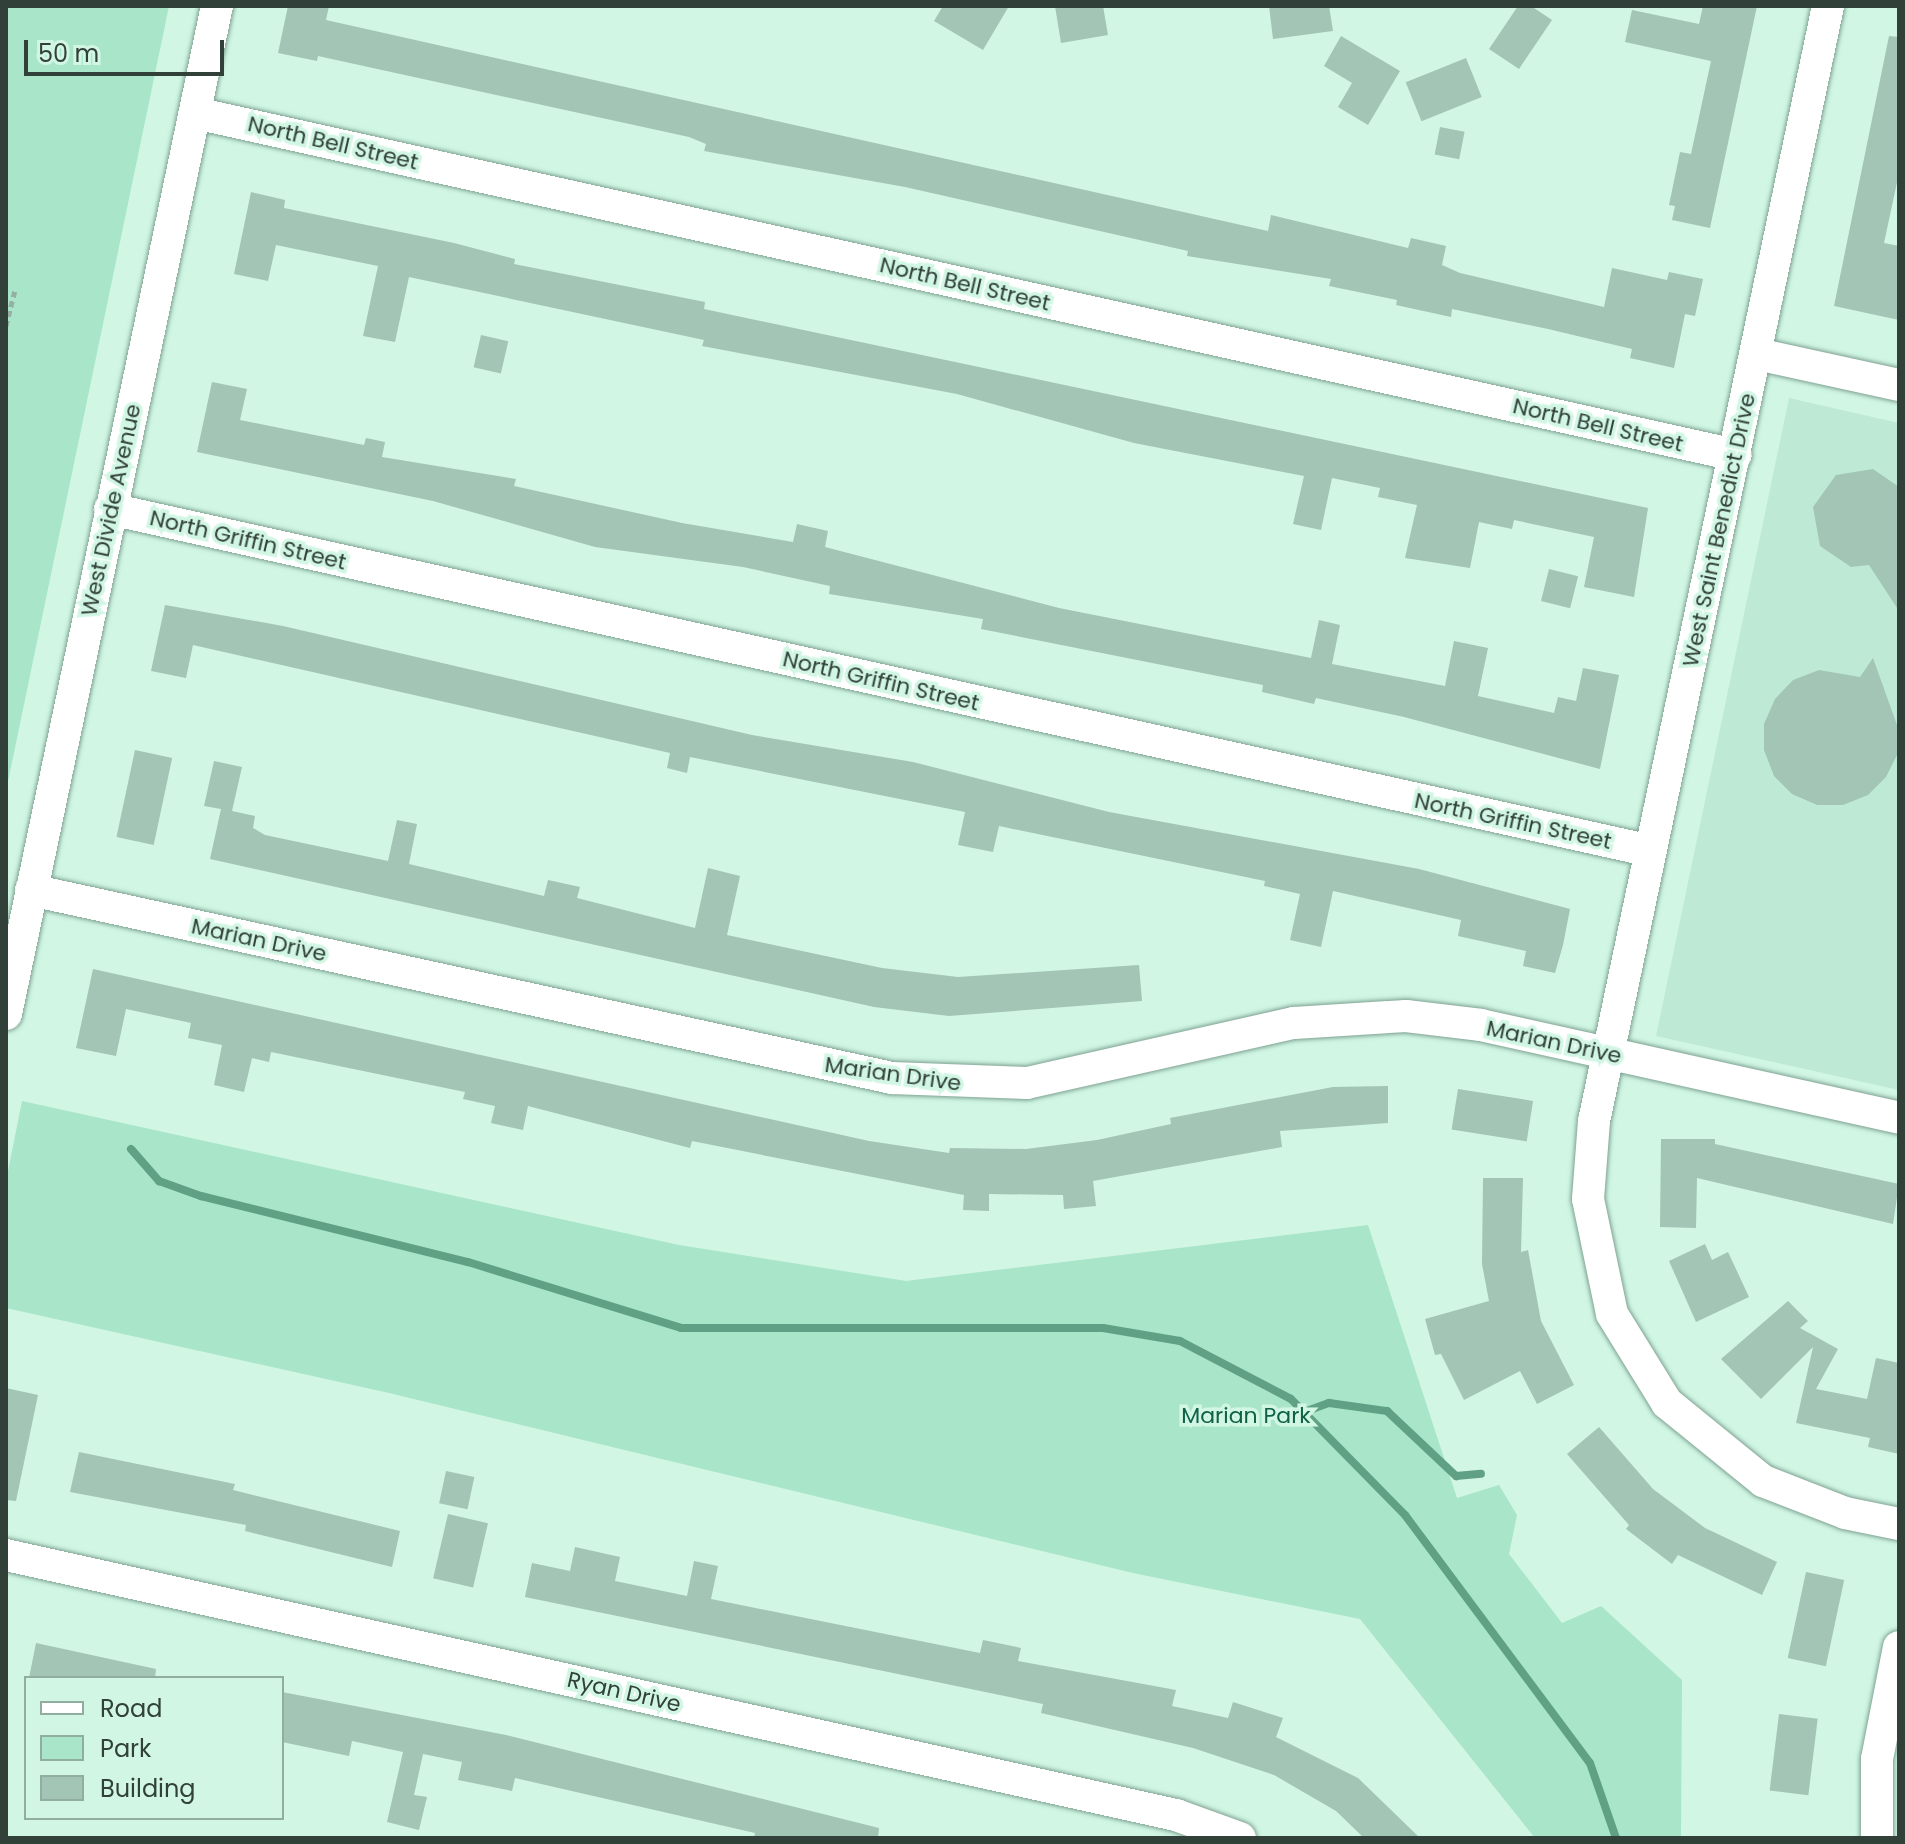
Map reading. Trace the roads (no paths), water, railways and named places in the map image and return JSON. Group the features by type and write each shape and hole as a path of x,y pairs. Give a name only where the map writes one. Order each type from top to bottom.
{"street":[{"name":"West Divide Avenue","path":"6,1014 217,6"},
{"name":"West Saint Benedict Drive","path":"1828,6 1594,1121 1588,1199 1601,1277 1627,1345 1693,1429 1763,1481 1845,1513 1899,1524"},
{"name":"North Bell Street","path":"195,113 1735,455"},
{"path":"1757,354 1899,385"},
{"name":"North Griffin Street","path":"110,509 1651,851"},
{"name":"Marian Drive","path":"31,890 845,1070 940,1084 1069,1077 1294,1023 1368,1015 1469,1023 1899,1118"},
{"name":"Ryan Drive","path":"6,1555 1161,1811 1240,1838"},
{"path":"1877,1838 1877,1759 1899,1647"}],"waterway":[{"path":"131,1149 159,1181 201,1196 468,1262 681,1328 1103,1328 1180,1341 1291,1399 1405,1515 1590,1763 1616,1838"},
{"path":"1304,1412 1329,1403 1387,1411 1456,1476 1481,1474"}],"park label":[{"name":"Marian Park","path":"1246,1416"}]}
